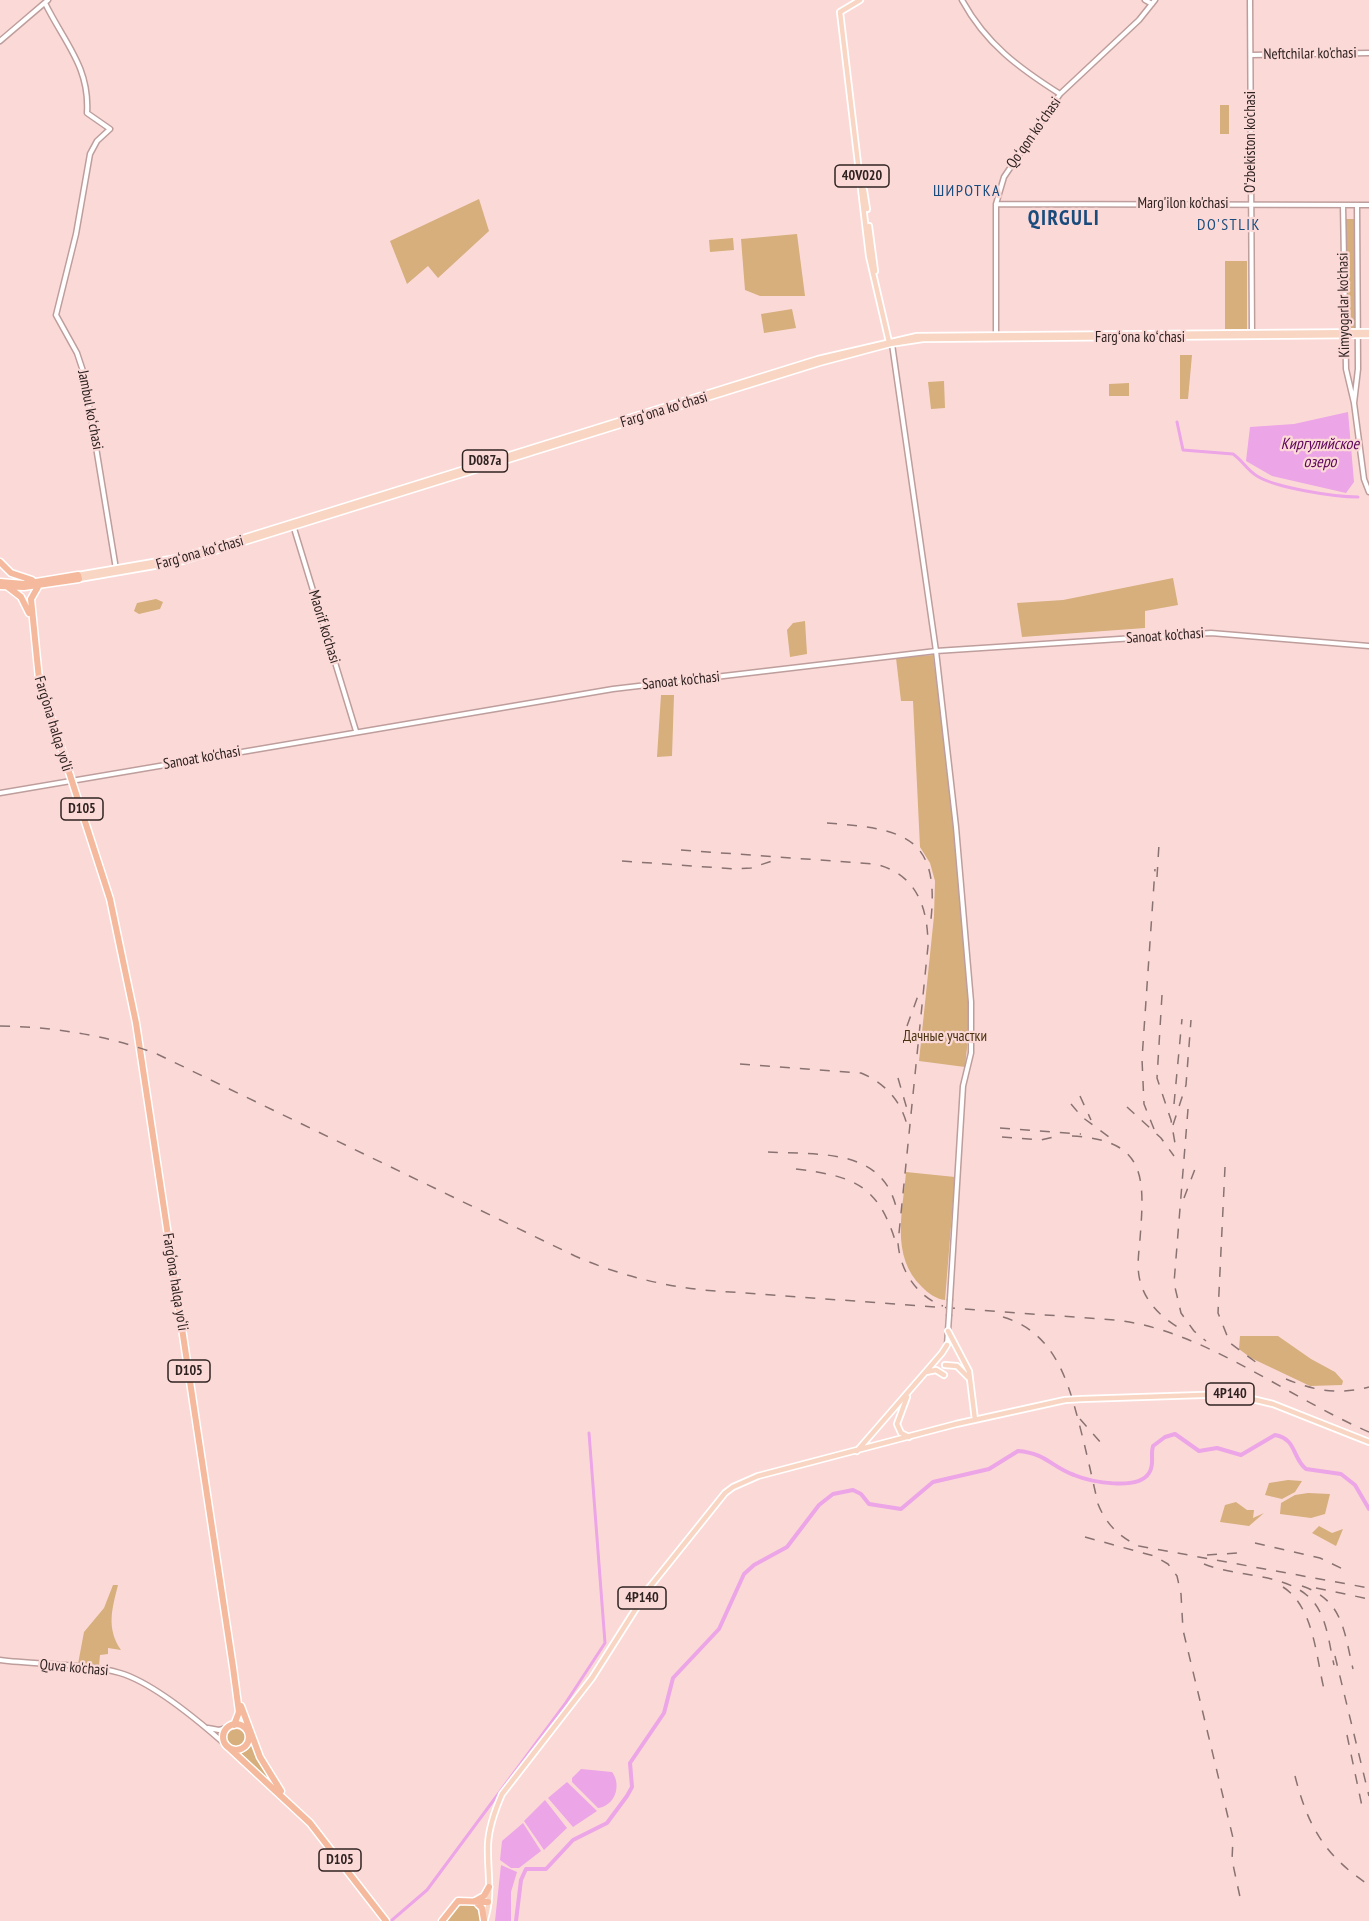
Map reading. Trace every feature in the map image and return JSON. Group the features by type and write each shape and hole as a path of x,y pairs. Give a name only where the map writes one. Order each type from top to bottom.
{"highway":[{"path":"0,562 17,576 39,584"},
{"name":"Fargʻona koʻchasi","path":"2,585 39,584 78,577"},
{"name":"D105","path":"32,626 31,597 39,584"},
{"name":"D105","path":"2,585 25,603 32,626"},
{"name":"Farg‘ona halqa yo‘li","path":"32,626 42,694 111,899 130,992 233,1666 239,1712 234,1725"},
{"name":"Farg‘ona halqa yo‘li","path":"233,1666 248,1731 268,1772 291,1803"},
{"path":"234,1725 242,1726 248,1731 249,1740 245,1747 238,1750 227,1746 224,1739 227,1728 234,1725"},
{"name":"Farg‘ona halqa yo‘li","path":"227,1746 291,1803 316,1830 385,1921"},
{"path":"475,1901 484,1896 489,1887"},
{"path":"475,1901 482,1908 484,1920"},
{"path":"442,1921 457,1902 488,1902"}],"main road":[{"name":"40V020","path":"860,0 841,13 875,277 890,341"},
{"path":"857,143 873,277 890,341"},
{"name":"Fargʻona koʻchasi","path":"78,577 183,561 517,453 890,341 935,335 996,337 1369,333"},
{"name":"Fargʻona koʻchasi","path":"78,577 182,557 293,524"},
{"path":"948,1331 971,1380 975,1420"},
{"path":"857,1450 926,1372 947,1344"},
{"path":"945,1365 957,1366 971,1380"},
{"path":"926,1372 936,1370 944,1375"},
{"path":"909,1437 899,1431 897,1422 911,1389"},
{"name":"4P140","path":"488,1902 489,1838 502,1794 592,1678 649,1588 725,1493 758,1476 956,1424 1065,1400 1231,1394 1274,1404 1369,1442"},
{"path":"484,1920 488,1902"}],"street":[{"path":"962,0 1000,52 1019,69 1060,94"},
{"path":"1145,0 1153,2"},
{"name":"O'zbekiston ko'chasi","path":"1250,0 1252,335"},
{"path":"0,41 46,2"},
{"name":"Jambul koʻchasi","path":"46,2 55,26 70,44 84,73 89,115 110,129 97,141 90,154 78,223 56,315 77,353 84,374 116,569"},
{"name":"Qoʻqon koʻchasi","path":"996,337 996,204 1010,168 1060,94 1139,20 1153,2"},
{"name":"Neftchilar ko'chasi","path":"1251,55 1369,53"},
{"name":"Marg'ilon ko'chasi","path":"996,204 1369,205"},
{"name":"Kimyogarlar ko'chasi","path":"1343,205 1344,334 1347,374 1354,403 1364,479 1369,492"},
{"name":"Kimyogarlar ko'chasi","path":"1354,403 1358,372 1357,205"},
{"path":"890,341 936,651 956,827 971,1002 971,1053 963,1086 947,1344"},
{"path":"1347,374 1353,375 1358,372"},
{"name":"Maorif ko'chasi","path":"293,524 356,731"},
{"name":"Sanoat ko'chasi","path":"0,793 613,689 936,651 1210,633 1369,646"},
{"name":"Quva ko'chasi","path":"0,1660 122,1674 136,1680 205,1726"},
{"path":"205,1726 216,1730 227,1728"},
{"name":"Farg‘ona halqa yo‘li","path":"205,1726 227,1746"}],"green space":[{"path":"1220,105 1229,105 1229,134 1220,134"},
{"path":"479,199 489,231 438,278 428,266 407,284 390,241"},
{"path":"1343,219 1357,219 1358,328 1344,328"},
{"path":"797,234 805,296 760,296 745,290 741,239"},
{"path":"733,238 734,250 710,252 709,240"},
{"path":"1225,261 1247,261 1247,329 1225,329"},
{"path":"792,309 796,328 764,333 761,314"},
{"path":"1180,355 1192,355 1188,399 1180,399"},
{"path":"944,381 945,408 931,409 928,382"},
{"path":"1129,383 1129,396 1109,396 1109,384"},
{"path":"1173,578 1178,605 1145,611 1145,628 1022,637 1017,603 1063,600"},
{"path":"156,599 163,602 160,609 139,614 134,611 137,603"},
{"path":"805,621 807,654 790,657 787,630 793,623"},
{"name":"Дачные участки","path":"933,655 959,850 970,1019 965,1067 919,1061 934,916 935,881 930,863 920,847 913,701 901,701 896,658"},
{"path":"661,695 674,695 672,756 657,757"},
{"path":"906,1172 955,1177 945,1300 932,1295 922,1287 912,1275 906,1261 902,1247 901,1217"},
{"path":"1240,1336 1278,1336 1311,1359 1335,1372 1343,1381 1342,1385 1310,1386 1251,1358 1239,1349"},
{"path":"1288,1480 1302,1481 1295,1492 1282,1499 1265,1495 1269,1483"},
{"path":"1330,1494 1325,1514 1311,1518 1280,1514 1281,1503 1295,1495"},
{"path":"1236,1502 1247,1510 1254,1510 1253,1518 1264,1513 1249,1526 1220,1522 1225,1505"},
{"path":"1319,1526 1332,1533 1343,1529 1336,1546 1312,1533"},
{"path":"113,1585 118,1585 112,1610 112,1626 116,1642 121,1650 108,1648 108,1654 100,1655 99,1666 78,1664 84,1632 104,1608"},
{"path":"236,1729 242,1732 245,1738 242,1744 236,1747 230,1744 227,1738 230,1732"},
{"path":"250,1740 279,1790 236,1752 245,1749"},
{"path":"475,1903 479,1907 480,1921 445,1921 458,1904"}],"water":[{"name":"Киргулийское озеро","path":"1348,412 1354,482 1346,493 1272,476 1246,461 1250,427 1294,424"},
{"path":"581,1769 612,1772 616,1789 609,1803 598,1808 572,1782 572,1778"},
{"path":"567,1782 597,1811 573,1827 548,1798"},
{"path":"545,1800 567,1828 544,1850 524,1821"},
{"path":"523,1823 541,1851 519,1868 511,1868 500,1860 502,1841"},
{"path":"501,1865 517,1872 511,1892 511,1921 495,1921"}],"waterway":[{"path":"1177,422 1183,450 1233,454 1253,474 1266,480 1306,491 1358,497"},
{"path":"391,1921 427,1890 565,1704 605,1643 589,1433"},
{"path":"516,1921 521,1880 526,1869 546,1869 573,1840 607,1823 627,1796 632,1787 630,1763 664,1713 673,1678 719,1629 744,1574 754,1565 787,1547 819,1505 833,1494 853,1490 861,1494 869,1504 901,1509 933,1482 989,1469 1018,1451 1035,1454 1066,1472 1082,1478 1114,1483 1135,1482 1143,1479 1149,1473 1152,1466 1153,1446 1165,1437 1175,1434 1199,1451 1217,1448 1241,1455 1275,1435 1287,1440 1306,1469 1341,1474 1355,1485 1369,1509"}],"railway":[{"path":"827,823 875,828 894,833 909,841 921,852 929,869 932,890 931,919"},
{"path":"1157,877 1159,844"},
{"path":"681,850 875,864 901,876 917,894 926,919 928,946 898,1243 902,1263 911,1281 925,1296 943,1306"},
{"path":"622,861 735,869 751,868 778,859"},
{"path":"1154,1129 1144,1104 1142,1059 1155,869"},
{"path":"907,1026 919,993"},
{"path":"1162,995 1157,1078 1171,1120 1176,1149"},
{"path":"1174,1104 1182,1019"},
{"path":"1173,1125 1186,1085 1191,1020"},
{"path":"0,1026 80,1033 157,1054 575,1256 622,1273 654,1282 703,1290 1115,1320 1148,1326 1180,1336 1212,1350 1338,1418 1369,1432"},
{"path":"740,1064 861,1073 870,1077 891,1094 901,1108 907,1125"},
{"path":"898,1078 907,1109"},
{"path":"1080,1096 1091,1120"},
{"path":"1071,1104 1082,1117 1109,1137"},
{"path":"1127,1107 1161,1138 1174,1156"},
{"path":"1188,1109 1174,1283 1181,1313 1194,1331 1206,1341"},
{"path":"1000,1128 1081,1134"},
{"path":"1072,1136 1096,1139 1115,1145 1136,1165 1142,1197 1138,1262 1141,1285 1154,1307 1181,1329"},
{"path":"1002,1137 1041,1140 1054,1137"},
{"path":"768,1152 828,1155 864,1165 879,1175 890,1190 897,1211"},
{"path":"1225,1167 1218,1313 1230,1343 1257,1363"},
{"path":"796,1169 832,1175 859,1186 880,1206 895,1240"},
{"path":"1184,1198 1195,1169"},
{"path":"1003,1317 1034,1333 1055,1358 1069,1389 1098,1504 1109,1524 1125,1538 1139,1546 1369,1588"},
{"path":"1286,1379 1327,1391 1347,1391 1369,1387"},
{"path":"1080,1419 1101,1443"},
{"path":"1085,1537 1154,1556 1168,1564 1177,1576 1181,1594 1183,1630 1233,1838 1232,1860 1240,1897"},
{"path":"1255,1543 1320,1558 1345,1570"},
{"path":"1207,1555 1237,1553"},
{"path":"1204,1564 1284,1583 1298,1589 1311,1599 1323,1618 1334,1665"},
{"path":"1302,1586 1316,1592 1334,1608 1344,1630 1353,1669"},
{"path":"1283,1587 1293,1596 1307,1620 1316,1648 1324,1689"},
{"path":"1316,1588 1369,1599"},
{"path":"1335,1656 1369,1796"},
{"path":"1347,1735 1363,1811"},
{"path":"1295,1776 1306,1810 1320,1839 1341,1863 1369,1885"}],"district":[{"name":"ШИРОТКА","path":"967,191"},
{"name":"QIRGULI","path":"1064,219"},
{"name":"DO'STLIK","path":"1229,225"}]}
